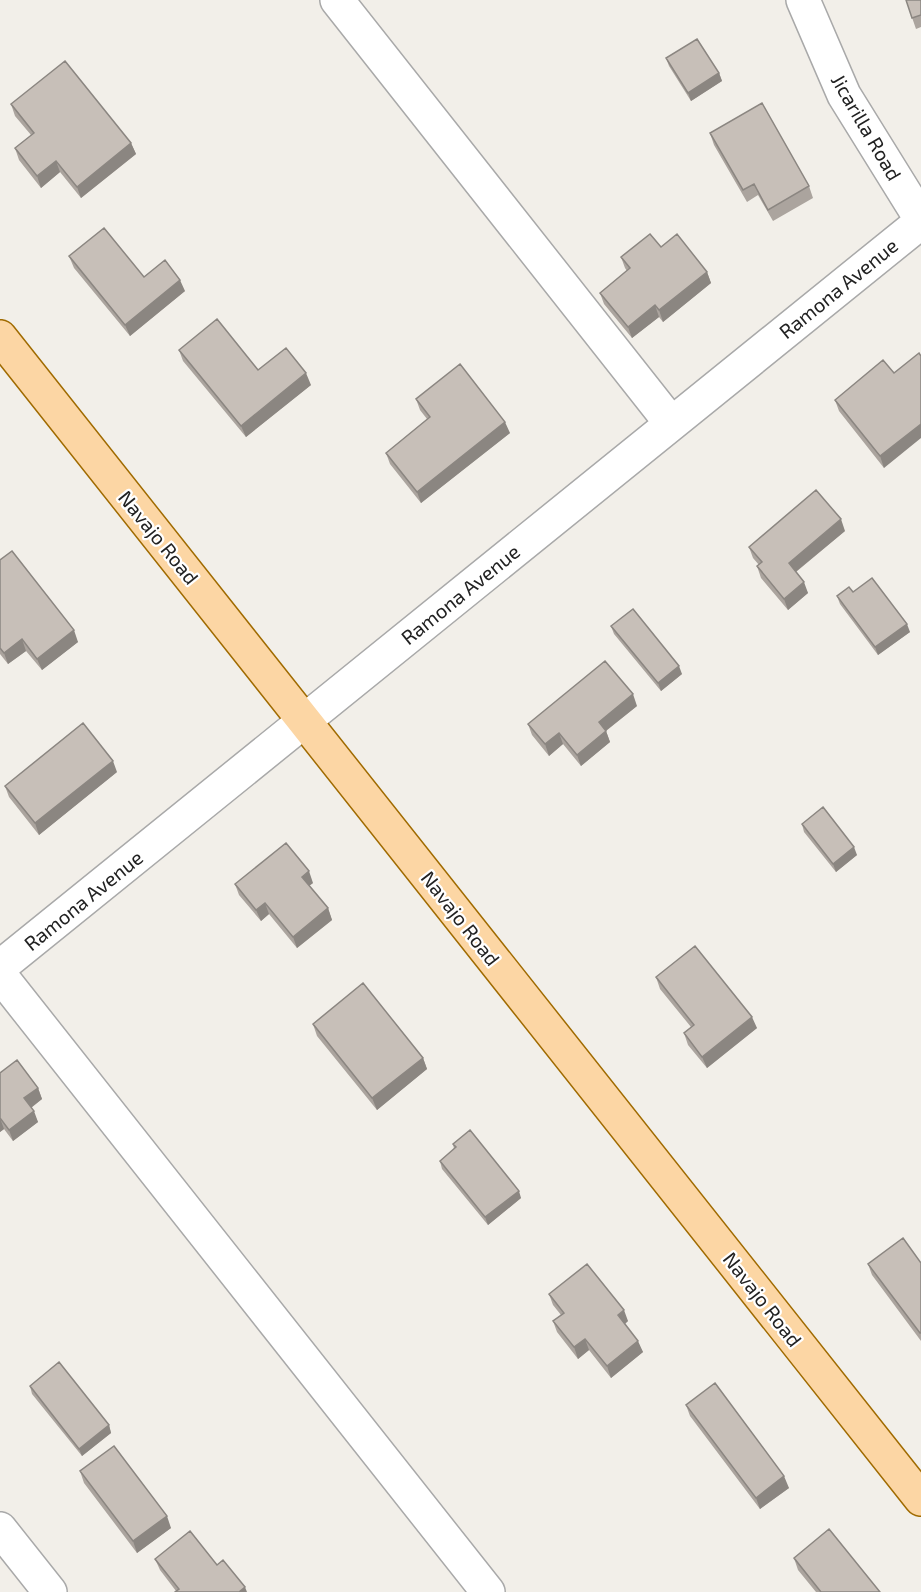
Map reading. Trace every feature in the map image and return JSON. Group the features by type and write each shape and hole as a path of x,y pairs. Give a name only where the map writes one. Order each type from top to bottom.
{"main road":[{"name":"Navajo Road","path":"0,337 921,1499"}],"street":[{"path":"337,0 671,423"},
{"name":"Jicarilla Road","path":"803,0 844,95 921,220"},
{"name":"Ramona Avenue","path":"0,967 921,220"},
{"path":"0,975 488,1592"},
{"path":"0,1529 50,1592"}],"building":[{"path":"906,0 921,0 921,15 912,18"},
{"path":"697,39 719,73 688,93 666,58"},
{"path":"65,61 131,143 77,187 56,161 37,176 15,148 34,133 11,104"},
{"path":"762,103 809,186 768,210 754,184 743,190 710,133"},
{"path":"104,228 144,277 165,260 180,280 125,325 69,256"},
{"path":"650,234 661,247 677,234 707,272 659,310 655,305 628,327 600,293 630,268 621,257"},
{"path":"217,319 258,370 286,348 306,373 241,426 179,350"},
{"path":"919,353 921,356 921,424 880,456 835,400 883,360 894,373"},
{"path":"460,364 505,422 417,492 386,453 430,417 416,399"},
{"path":"816,490 841,519 789,563 804,582 784,599 757,566 762,562 749,547"},
{"path":"12,551 74,630 37,659 22,639 4,653 0,648 0,560"},
{"path":"872,578 907,624 875,647 837,596 849,587 853,592"},
{"path":"633,609 679,666 658,683 611,626"},
{"path":"605,661 633,694 599,722 606,731 577,755 559,733 545,744 528,724"},
{"path":"83,723 113,761 35,823 5,786"},
{"path":"823,807 854,847 833,864 802,824"},
{"path":"286,843 309,871 302,877 328,908 293,937 265,903 256,910 235,884"},
{"path":"695,946 752,1017 702,1057 684,1033 694,1025 656,977"},
{"path":"363,983 423,1058 372,1098 313,1024"},
{"path":"17,1060 38,1088 24,1098 34,1111 9,1130 0,1118 0,1073"},
{"path":"470,1130 519,1191 485,1217 440,1161 456,1147 453,1144"},
{"path":"903,1238 921,1263 921,1333 868,1264"},
{"path":"587,1264 624,1310 618,1315 638,1341 607,1366 585,1339 574,1347 553,1321 564,1313 549,1294"},
{"path":"59,1362 109,1425 79,1449 30,1386"},
{"path":"715,1383 784,1476 756,1498 686,1405"},
{"path":"114,1446 167,1516 133,1541 80,1471"},
{"path":"829,1529 880,1592 821,1592 794,1558"},
{"path":"190,1531 217,1565 223,1560 245,1587 239,1592 175,1592 179,1589 155,1559"}]}
